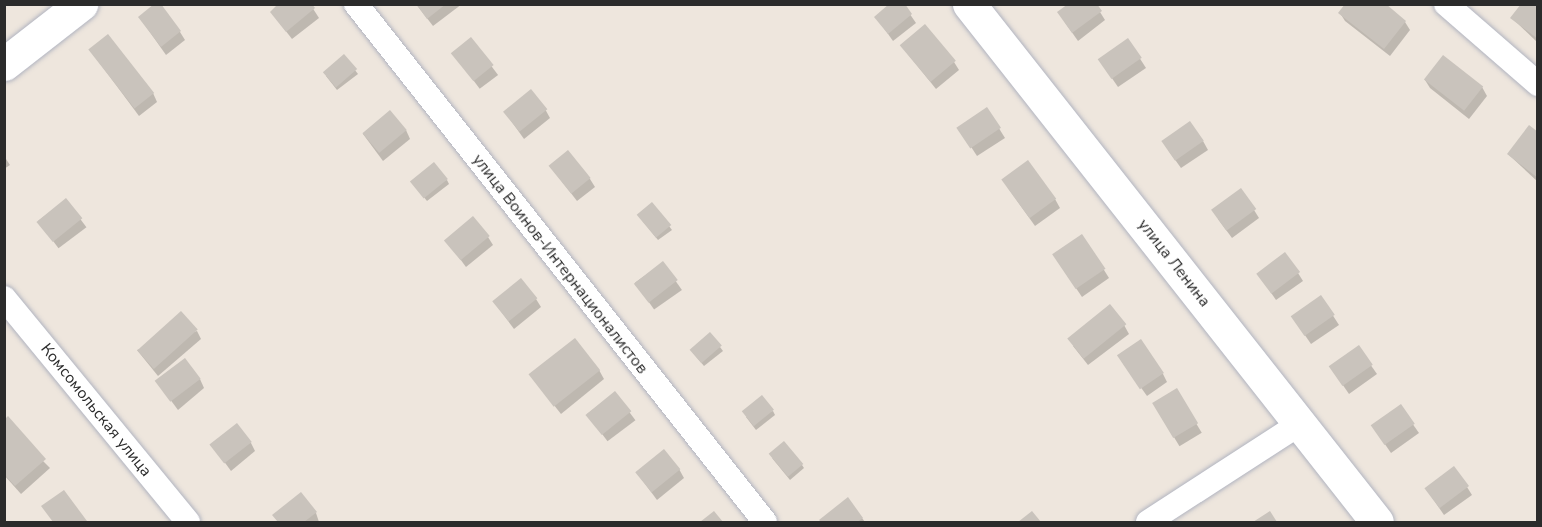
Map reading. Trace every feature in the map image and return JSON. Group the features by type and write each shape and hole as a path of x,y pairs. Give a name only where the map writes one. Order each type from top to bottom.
{"main road":[{"path":"4,64 81,4"},
{"name":"улица Ленина","path":"969,4 1377,522"}],"street":[{"name":"улица Воинов-Интернационалистов","path":"356,4 765,522"},
{"path":"1446,4 1538,84"},
{"name":"Комсомольская улица","path":"4,298 188,522"},
{"path":"1148,522 1301,423"}],"building":[{"path":"154,4 161,4 181,31 161,47 138,17"},
{"path":"278,4 312,4 315,8 286,32 270,12"},
{"path":"416,4 446,4 427,19"},
{"path":"889,4 905,4 912,14 888,34 874,17"},
{"path":"1068,4 1097,4 1102,11 1072,33 1057,12"},
{"path":"1345,4 1386,4 1406,21 1384,49 1338,13"},
{"path":"1521,4 1538,4 1538,39 1510,18"},
{"path":"925,24 956,61 931,82 900,45"},
{"path":"108,34 154,93 134,108 88,49"},
{"path":"471,37 494,65 473,81 451,53"},
{"path":"1128,38 1142,58 1111,79 1098,59"},
{"path":"344,54 357,69 336,87 323,72"},
{"path":"1443,55 1483,86 1464,111 1424,79"},
{"path":"531,89 547,109 519,132 503,112"},
{"path":"987,107 1001,128 970,148 956,128"},
{"path":"390,110 407,130 379,153 362,133"},
{"path":"1190,121 1204,141 1175,161 1161,141"},
{"path":"1529,125 1538,132 1538,178 1507,154"},
{"path":"568,150 591,178 571,194 549,166"},
{"path":"1028,160 1056,199 1030,218 1001,179"},
{"path":"434,162 448,179 424,199 410,182"},
{"path":"1241,188 1256,209 1226,231 1211,210"},
{"path":"66,198 82,218 53,242 36,222"},
{"path":"652,202 671,225 656,238 637,215"},
{"path":"473,216 490,236 461,260 444,240"},
{"path":"1082,234 1105,269 1076,289 1052,254"},
{"path":"1285,252 1300,272 1271,294 1256,274"},
{"path":"663,261 678,280 649,303 634,284"},
{"path":"521,278 537,298 509,321 492,301"},
{"path":"1321,295 1335,315 1304,336 1291,316"},
{"path":"1110,304 1126,324 1084,359 1067,339"},
{"path":"181,311 198,330 154,369 137,350"},
{"path":"710,332 722,346 701,363 690,350"},
{"path":"575,338 600,370 554,407 529,374"},
{"path":"1141,339 1164,373 1140,389 1117,355"},
{"path":"1359,345 1373,365 1342,386 1329,366"},
{"path":"185,358 201,379 170,402 155,381"},
{"path":"1177,388 1198,423 1173,438 1152,403"},
{"path":"615,391 631,411 602,435 585,415"},
{"path":"762,395 774,410 754,426 742,411"},
{"path":"1401,404 1415,424 1384,445 1371,425"},
{"path":"8,416 46,459 15,486 4,474 4,420"},
{"path":"237,423 252,442 224,463 209,445"},
{"path":"784,441 803,464 788,477 769,454"},
{"path":"664,449 680,469 652,492 635,472"},
{"path":"1454,466 1469,486 1439,508 1424,488"},
{"path":"64,490 87,521 53,522 41,506"},
{"path":"301,492 317,512 304,522 278,522 272,515"},
{"path":"848,497 863,518 857,522 821,522 819,520"},
{"path":"714,511 723,522 700,522"},
{"path":"1032,511 1041,522 1018,522"},
{"path":"1270,511 1277,522 1253,522"}]}
